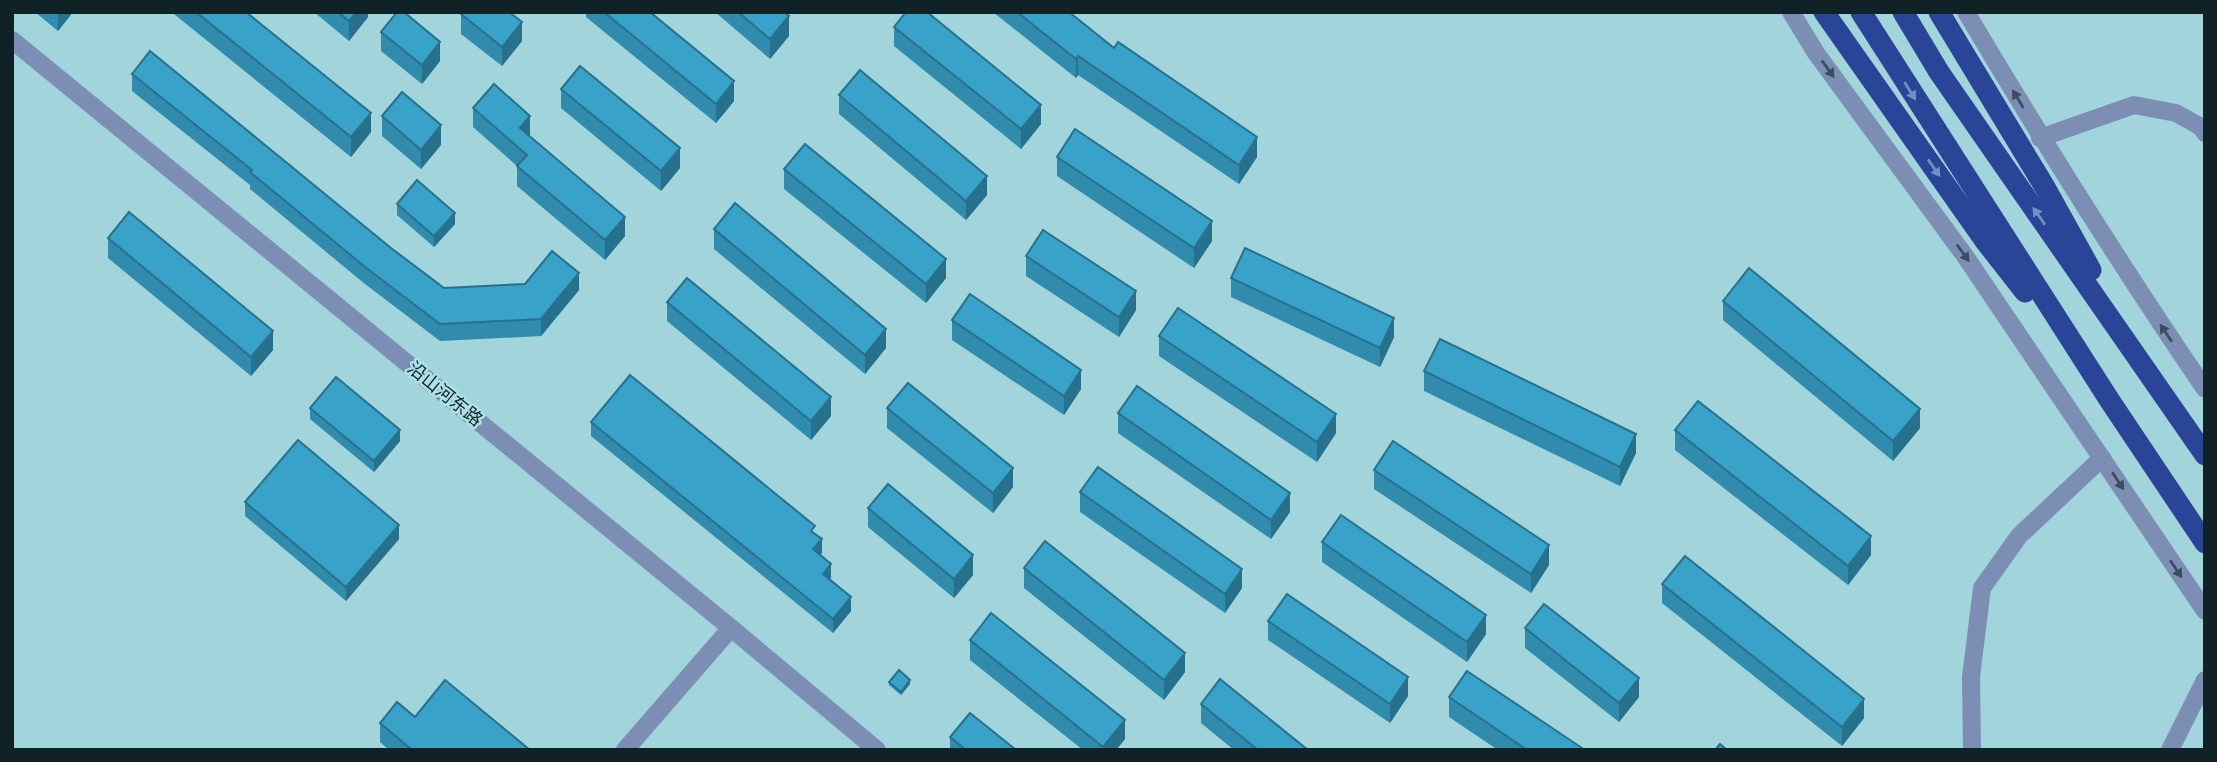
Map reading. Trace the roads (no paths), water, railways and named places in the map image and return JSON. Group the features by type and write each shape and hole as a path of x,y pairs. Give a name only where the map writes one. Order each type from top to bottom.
{"highway":[{"path":"1824,12 1985,241 2110,401"},
{"path":"1860,12 2110,401 2205,543"},
{"path":"1903,12 1939,72 2205,455"},
{"path":"1939,12 2046,189 2150,376"}],"street":[{"path":"1791,12 1816,54 1965,256 2205,611"},
{"path":"1966,12 2040,138 2141,296 2205,389"},
{"name":"沿山河东路","path":"12,40 877,750"},
{"path":"2040,138 2134,105 2176,113 2200,127 2205,133"},
{"path":"1972,750 1971,677 1982,588 2019,536 2102,458"},
{"path":"625,750 731,628"},
{"path":"2170,750 2205,680"}]}
